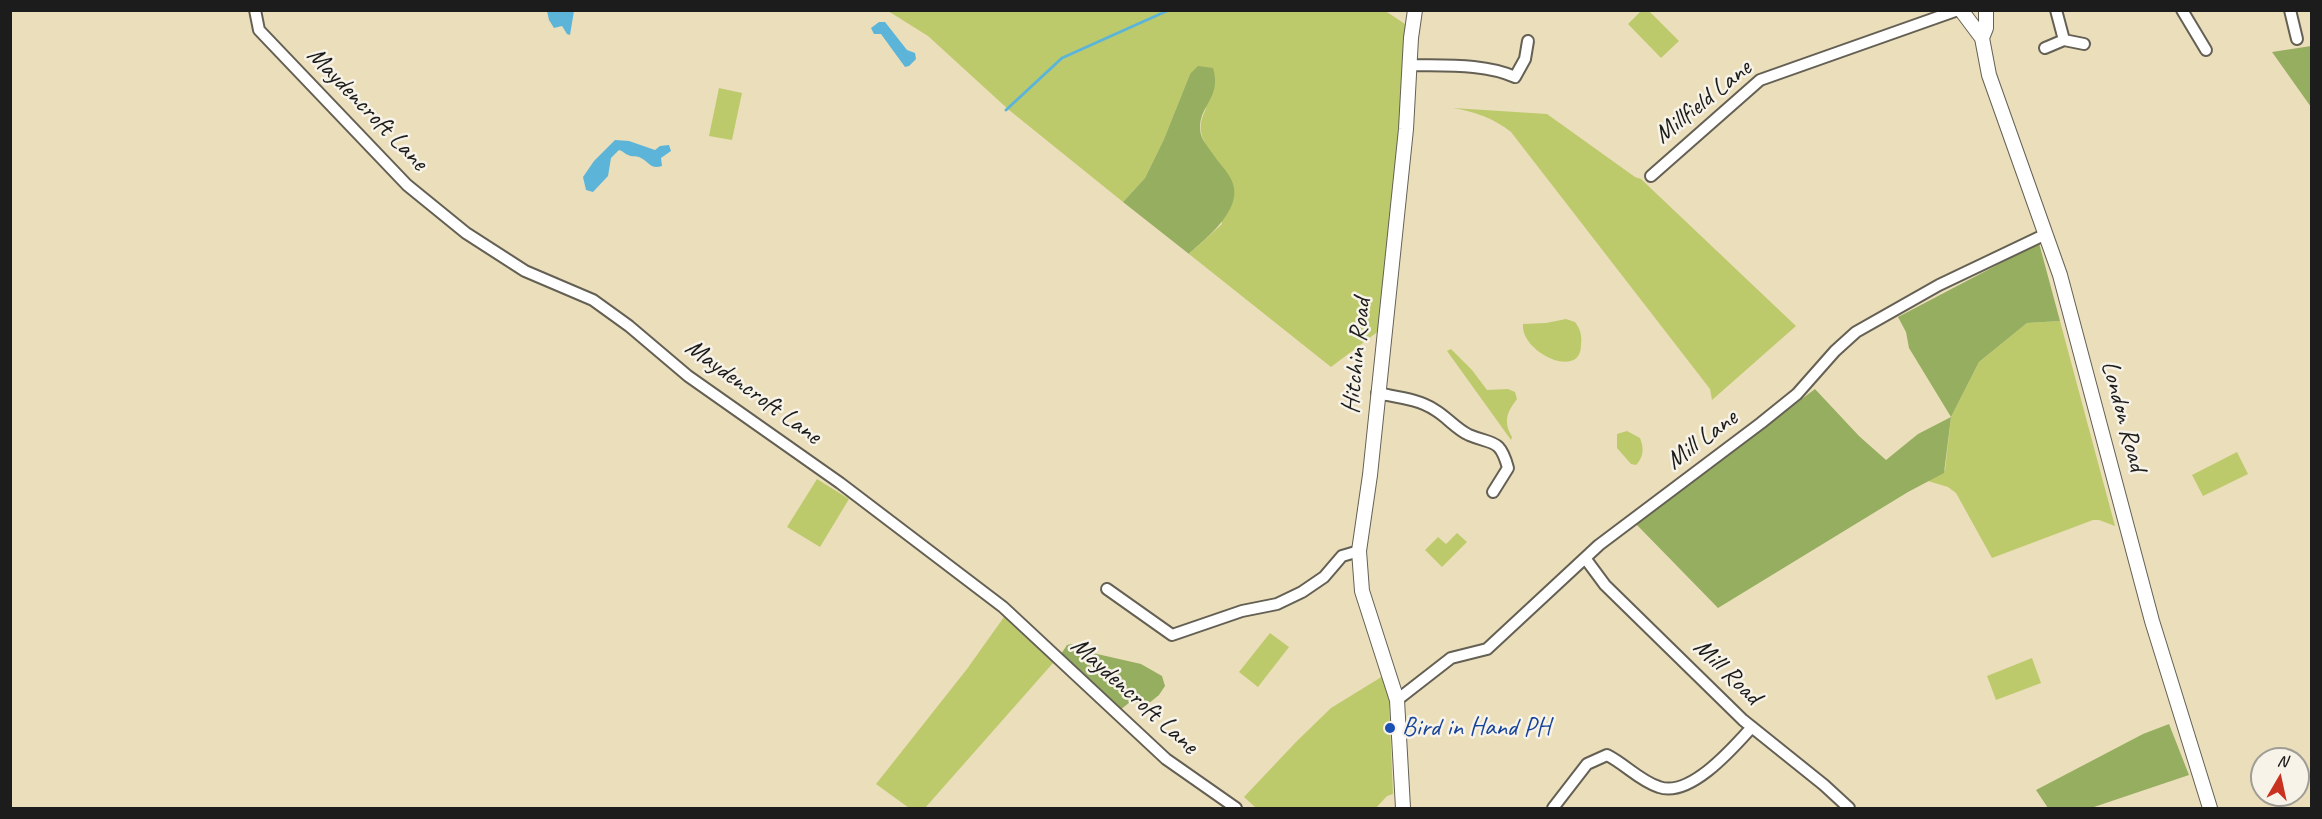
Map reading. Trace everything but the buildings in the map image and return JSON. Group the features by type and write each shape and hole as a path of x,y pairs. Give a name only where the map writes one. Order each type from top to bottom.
{"main road":[{"name":"Hitchin Road","path":"1403,808 1397,700 1362,591 1359,551 1370,475 1406,129 1409,65 1415,10"},
{"name":"London Road","path":"1963,13 1977,19 1986,11"},
{"name":"London Road","path":"1982,38 1986,28 1986,11"},
{"name":"London Road","path":"1963,13 1982,38 1989,75 2046,234 2069,308 2152,621 2210,808"}],"street":[{"name":"Maydencroft Lane","path":"255,10 259,30 347,124 407,185 466,233 525,271 593,300 629,326 688,376 840,483 1003,607 1166,759 1236,808"},
{"path":"2056,10 2064,40"},
{"path":"2182,10 2206,50"},
{"path":"2290,10 2297,39"},
{"name":"Millfield Lane","path":"1651,176 1760,80 1963,13"},
{"path":"2045,48 2064,40 2084,44"},
{"path":"1409,65 1485,69 1515,77 1526,59 1528,41"},
{"name":"Mill Lane","path":"1397,700 1451,658 1487,649 1599,545 1797,394 1835,351 1856,332 1939,285 2046,234"},
{"path":"1377,393 1411,400 1435,409 1469,435 1487,439 1496,444 1504,454 1508,468 1493,492"},
{"path":"1107,589 1172,634 1242,611 1276,604 1302,592 1324,577 1342,556 1359,551"},
{"name":"Mill Road","path":"1585,558 1605,585 1752,727 1849,808"},
{"path":"1553,808 1587,765 1607,755 1659,788 1675,789 1689,784 1733,748 1752,727"}],"green space":[{"path":"1384,10 1405,24 1403,124 1380,330 1331,367 1189,254 1222,224 1201,129 1206,108 1190,74 1164,139 1145,178 1123,202 1009,110 928,36 888,11"},
{"path":"1642,10 1649,11 1679,41 1661,58 1628,24"},
{"path":"2312,46 2311,107 2272,52"},
{"path":"1198,66 1213,68 1215,78 1215,87 1203,114 1200,133 1231,179 1234,190 1233,201 1222,221 1189,254 1123,202 1145,178 1164,139 1190,74"},
{"path":"719,88 742,93 732,140 709,136"},
{"path":"1453,108 1547,114 1641,179 1796,326 1712,400 1710,389 1511,132 1484,116"},
{"path":"2039,243 2060,321 2027,323 1979,362 1951,417 1909,348 1906,332 1898,317"},
{"path":"1566,319 1575,322 1581,336 1578,356 1572,361 1562,362 1540,352 1525,334 1523,324"},
{"path":"2060,321 2115,526 2093,520 1992,558 1956,493 1948,487 1928,481 1945,470 1951,417 1979,362 2027,323"},
{"path":"1451,349 1472,370 1487,390 1508,389 1515,392 1517,399 1507,417 1511,440 1447,351"},
{"path":"1815,389 1859,436 1886,460 1918,434 1951,417 1944,473 1908,492 1718,608 1636,524"},
{"path":"1627,431 1640,438 1643,449 1642,456 1636,465 1631,464 1617,448 1617,434"},
{"path":"2237,452 2248,474 2203,496 2192,475"},
{"path":"817,479 849,499 820,547 787,527"},
{"path":"1457,533 1467,542 1442,567 1425,550 1438,537 1446,544"},
{"path":"1004,617 1053,663 925,808 909,808 876,784 967,669"},
{"path":"1270,633 1289,647 1258,687 1239,672"},
{"path":"1072,644 1084,651 1141,664 1162,676 1165,686 1159,695 1148,704 1130,702 1119,711 1061,654 1067,645"},
{"path":"2032,658 2041,683 1996,700 1987,676"},
{"path":"1383,676 1389,701 1393,794 1387,796 1376,808 1256,808 1244,797 1331,708"},
{"path":"2169,724 2189,775 2091,808 2048,808 2036,790 2143,734"}],"water":[{"path":"547,11 574,11 570,35 562,26 554,28"},
{"path":"879,22 885,22 907,50 915,53 916,59 909,66 905,67 881,34 874,34 871,28"},
{"path":"615,140 629,141 655,150 660,146 669,145 671,151 661,158 662,166 658,167 619,150 611,158 608,176 593,192 586,190 583,177 594,161"}],"waterway":[{"path":"1006,110 1062,58 1169,10"}],"place":[{"name":"Bird in Hand PH","path":"1390,728"}]}
